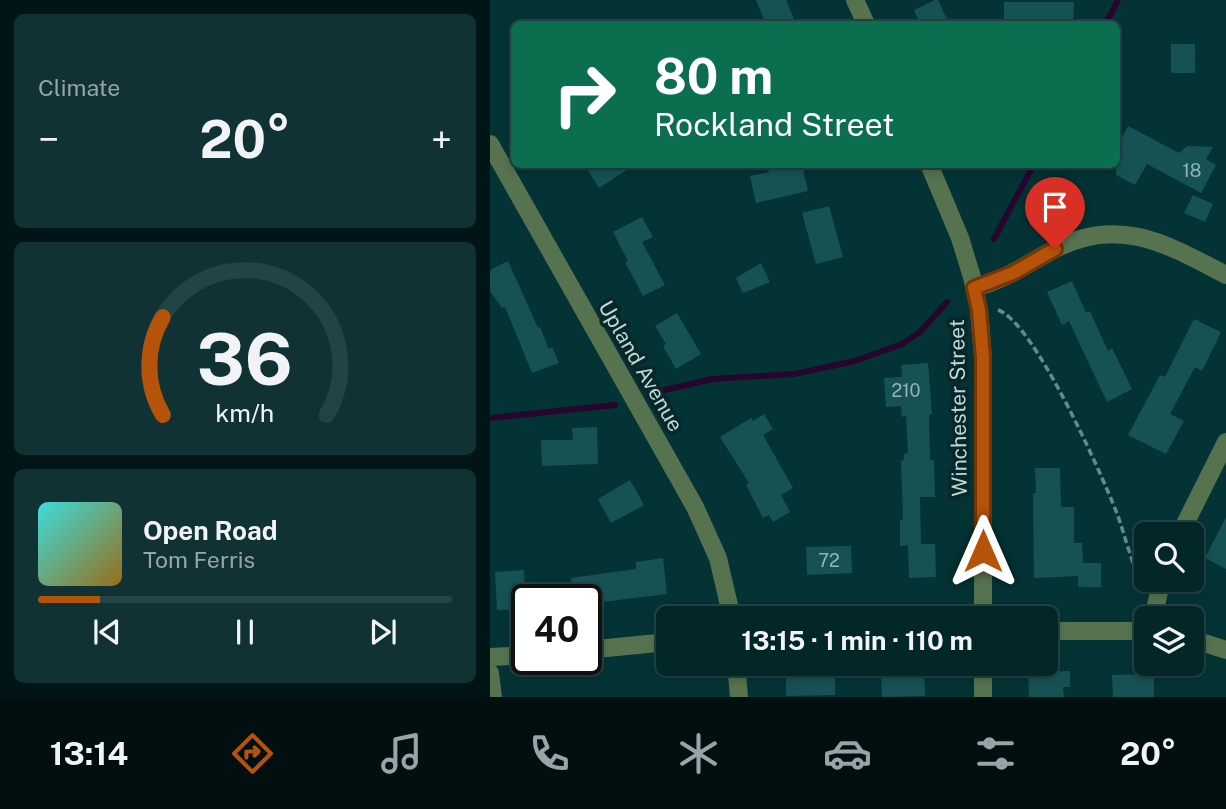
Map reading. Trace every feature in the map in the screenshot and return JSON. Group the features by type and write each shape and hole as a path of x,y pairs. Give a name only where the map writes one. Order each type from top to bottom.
{"street":[{"path":"855,0 865,21"},
{"name":"Upland Avenue","path":"490,144 695,507 718,558 729,606"},
{"name":"Winchester Street","path":"931,168 960,238 979,310 983,358 983,606"},
{"path":"974,288 991,284 1069,243 1115,234 1130,234 1160,241 1226,275"},
{"path":"1186,522 1226,442"},
{"path":"1155,606 1158,592"},
{"path":"1058,631 1134,631"},
{"path":"602,648 656,643"},
{"path":"1204,643 1226,650"},
{"path":"490,657 511,655"},
{"path":"490,673 493,697"},
{"path":"737,676 738,697"},
{"path":"983,676 983,697"}],"path":[{"path":"979,310 1002,311 1011,318 1041,359 1089,449 1116,511 1139,578 1149,593 1157,597"}],"building":[{"path":"756,0 786,0 795,21 765,21"},
{"path":"938,0 948,21 919,21 914,10"},
{"path":"1004,2 1074,2 1073,21 1004,21"},
{"path":"1171,44 1195,44 1195,73 1171,73"},
{"path":"1128,126 1179,153 1187,146 1213,147 1206,159 1216,165 1201,193 1147,164 1135,185 1116,175 1116,168 1120,168 1120,141"},
{"path":"586,168 630,168 599,188"},
{"path":"803,168 808,191 756,203 750,176 769,172 768,169"},
{"path":"1193,195 1213,204 1205,222 1184,213"},
{"path":"829,206 843,257 816,264 802,213"},
{"path":"642,217 653,237 642,242 665,285 643,296 613,232"},
{"path":"508,261 538,328 540,327 549,349 552,347 559,363 532,373 505,307 502,308 490,291 490,270"},
{"path":"761,263 770,282 743,293 736,278"},
{"path":"1072,281 1086,313 1090,311 1108,351 1112,348 1132,389 1107,402 1069,321 1062,325 1047,292"},
{"path":"677,313 701,354 676,369 655,326"},
{"path":"1194,319 1221,332 1202,371 1195,367 1170,414 1184,421 1166,454 1128,435 1160,375 1165,377"},
{"path":"928,363 932,414 929,415 930,460 934,460 935,497 920,497 921,544 935,544 936,577 909,578 908,545 900,546 900,520 903,520 901,460 904,461 904,454 908,453 906,416 902,417 901,406 886,407 884,378 902,377 901,365"},
{"path":"764,414 773,429 763,435 793,488 781,495 790,512 773,522 769,515 763,518 746,485 749,483 720,437 751,418 753,421"},
{"path":"597,427 598,464 542,466 541,440 573,440 572,428"},
{"path":"1035,468 1060,468 1061,507 1074,507 1074,543 1082,543 1083,563 1101,563 1101,587 1078,587 1078,576 1034,578"},
{"path":"630,480 644,505 611,523 598,499"},
{"path":"1226,517 1226,569 1205,558"},
{"path":"851,546 852,573 807,575 806,547"},
{"path":"663,558 667,594 602,602 602,584 572,584 571,578 636,569 636,562"},
{"path":"524,570 525,584 511,584 511,610 497,610 495,572"},
{"path":"1058,671 1070,671 1070,687 1063,687 1064,697 1029,697 1028,676 1058,676"},
{"path":"1112,675 1154,676 1154,697 1113,697"},
{"path":"786,676 835,676 835,695 786,696"},
{"path":"881,676 924,676 925,696 882,697"}],"waterway":[{"path":"1108,21 1118,0"},
{"path":"994,239 1032,168"},
{"path":"665,390 712,379 794,374 855,361 902,344 920,332 947,302"},
{"path":"490,418 615,405"}],"route":[{"path":"983,551 983,358 979,310 974,288 991,284 1055,249"}]}
